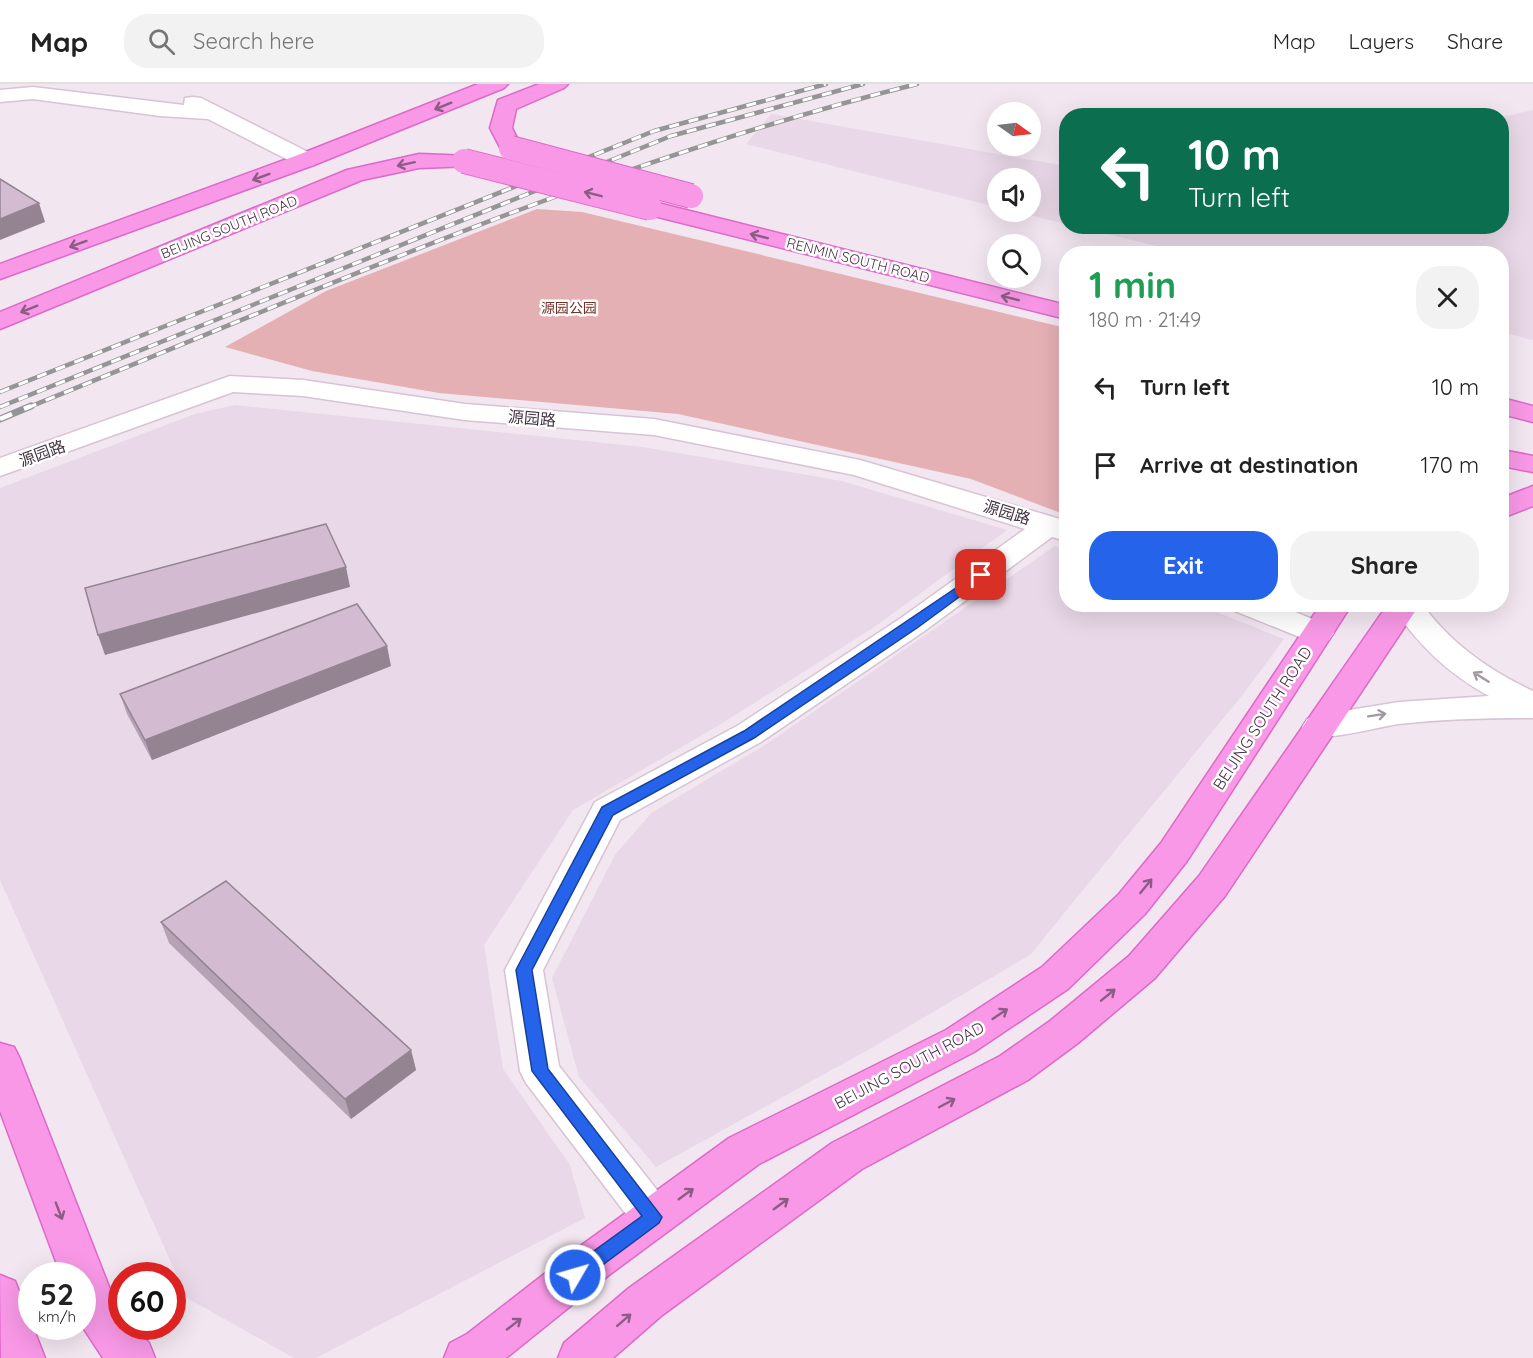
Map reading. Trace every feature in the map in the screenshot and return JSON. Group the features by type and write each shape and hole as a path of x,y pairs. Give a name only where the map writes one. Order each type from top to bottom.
{"main road":[{"path":"0,272 306,160 497,84"},
{"name":"RENMIN SOUTH ROAD","path":"557,84 506,105 501,128 511,148 987,272"},
{"name":"BEIJING SOUTH ROAD","path":"0,321 355,175 419,161 464,161 650,208"},
{"name":"RENMIN SOUTH ROAD","path":"650,208 1059,310"},
{"path":"1041,287 1059,291"},
{"path":"1509,408 1533,414"},
{"path":"1509,459 1533,464"},
{"path":"1509,506 1533,495"},
{"path":"580,1358 645,1302 847,1156 1014,1068 1064,1032 1142,968 1212,886 1319,727 1400,612"},
{"name":"BEIJING SOUTH ROAD","path":"466,1358 483,1349 594,1261 744,1151 960,1041 1055,978 1132,904 1174,852 1328,619"},
{"path":"0,1059 96,1309 120,1345 133,1358"},
{"path":"0,1100 44,1174"},
{"path":"0,1295 23,1358"}],"street":[{"path":"149,87 189,100 306,160"},
{"path":"0,96 33,93 160,110 213,113"},
{"name":"源园路","path":"0,468 230,384 282,387 465,412 654,428 861,468 1058,529"},
{"path":"653,1217 540,1071 524,970 607,811 749,734 1058,529"},
{"path":"1290,612 1328,619"},
{"path":"1411,612 1417,622 1452,657 1488,681 1533,705"},
{"path":"1319,727 1411,710 1533,705"}],"shaded area":[{"path":"1533,110 1533,340 1509,334 1509,246 1157,246 1106,234 1509,234 1509,115"},
{"path":"771,114 987,152 987,156 1009,156 1059,165 1059,222 1041,218 1041,168 987,168 987,204 746,144"},
{"path":"235,405 643,447 842,481 1007,530 873,628 716,727 573,810 484,945 503,1069 570,1165 585,1218 316,1358 294,1358 187,1298 186,1262 171,1262 0,880 0,488 195,414"},
{"path":"1055,546 1059,548 1059,612 1216,612 1284,639 1244,693 1030,955 875,1046 656,1167 579,1077 552,978 615,855 651,813 768,743"}],"green space":[{"name":"源园公园","path":"537,209 582,212 1059,326 1059,512 971,479 678,414 439,393 312,371 225,347 326,291"}],"building":[{"path":"0,179 39,203 0,219"},
{"path":"326,524 346,567 98,635 85,588"},
{"path":"357,604 387,646 145,740 120,694"},
{"path":"226,881 411,1050 345,1099 161,922"}],"railway":[{"path":"0,392 654,131 826,84"},
{"path":"0,407 671,136 863,84"},
{"path":"27,408 356,273 578,189 690,150 803,115 917,84"},
{"path":"0,419 31,406"}],"route":[{"path":"575,1275 653,1217 540,1071 524,970 607,811 749,734 912,625 981,575"}]}
